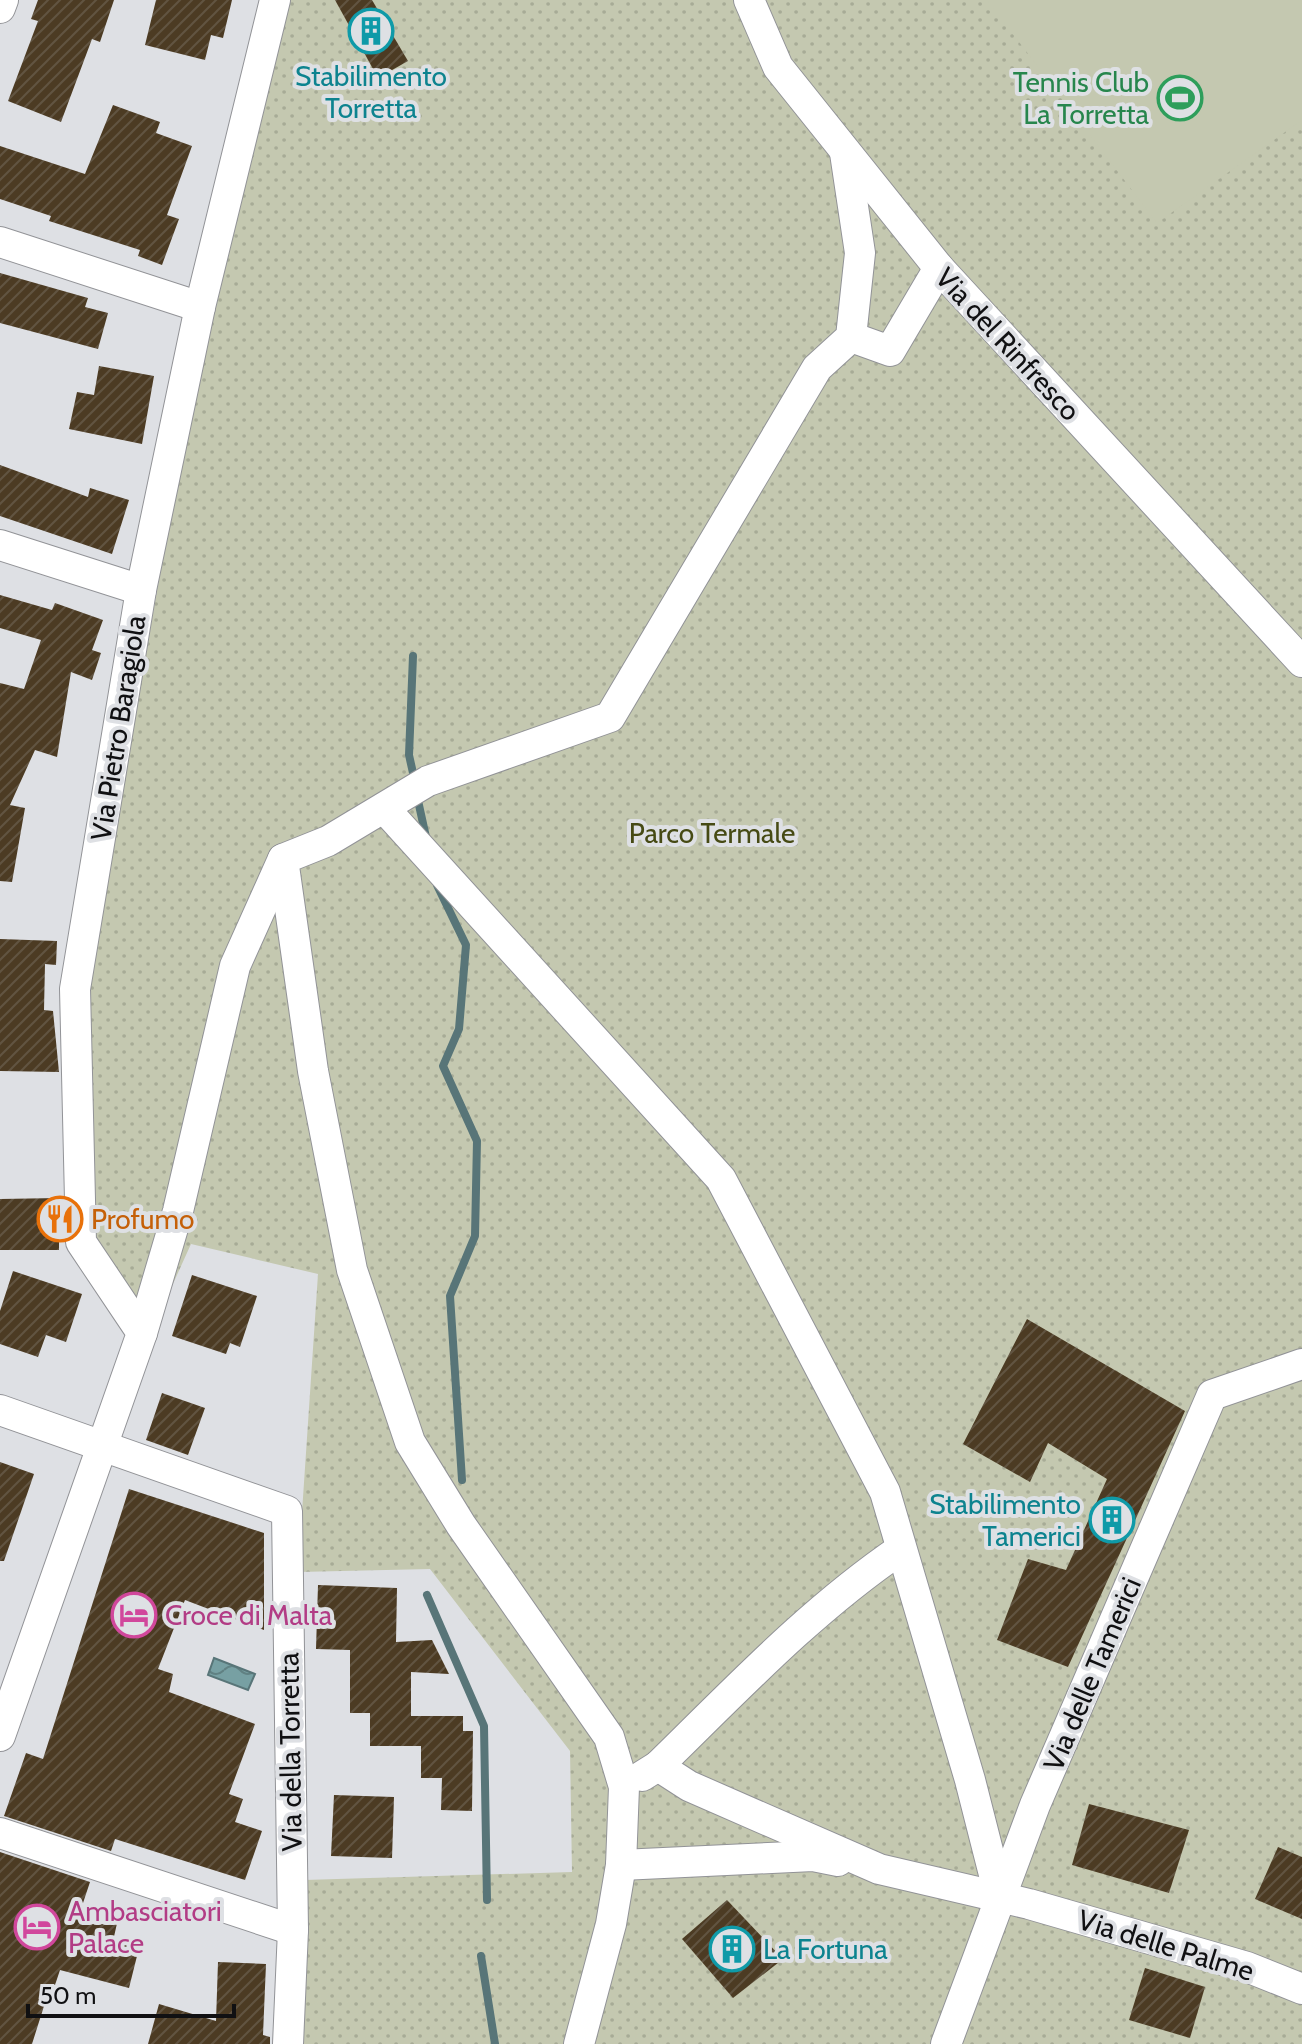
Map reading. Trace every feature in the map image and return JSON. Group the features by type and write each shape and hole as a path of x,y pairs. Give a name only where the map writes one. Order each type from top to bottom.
{"street":[{"path":"0,8 3,0"},
{"name":"Via Pietro Baragiola","path":"142,1333 81,1242 75,989 141,590 200,307 275,0"},
{"name":"Via del Rinfresco","path":"749,0 778,67 946,276 1302,662"},
{"path":"0,1736 142,1333 178,1211 235,966 283,859 328,841 428,781 610,717 817,368 851,337 860,253 845,153"},
{"path":"0,242 200,307"},
{"path":"851,337 890,351 946,276"},
{"path":"0,545 141,590"},
{"path":"384,808 464,891 721,1179 885,1492 970,1780 1014,1901"},
{"path":"283,859 313,1071 352,1270 410,1442 461,1525 609,1737 624,1787 621,1865 611,1924 579,2044"},
{"name":"Via delle Tamerici","path":"946,2044 1014,1901 1035,1805 1212,1395 1302,1364"},
{"path":"0,1410 103,1445"},
{"name":"Via della Torretta","path":"103,1445 287,1511 293,1930 288,2044"},
{"path":"624,1787 658,1766 794,1633 860,1577 901,1549"},
{"path":"658,1766 689,1786 879,1869"},
{"path":"0,1833 293,1930"},
{"path":"621,1865 813,1856 879,1869"},
{"name":"Via delle Palme","path":"879,1869 1014,1901 1247,1967 1302,1989"}],"green space":[{"name":"Parco Termale","path":"283,0 1302,0 1302,2044 299,2044 304,1880 572,1872 570,1751 430,1569 298,1572 318,1274 191,1244 153,1328 90,1233 85,990 197,369"},
{"name":"Tennis Club La Torretta","path":"987,0 1302,0 1302,120 1157,223"}],"water":[{"path":"214,1658 255,1674 248,1690 208,1675"}],"building":[{"path":"38,0 114,0 100,42 92,39 61,122 8,101 38,21 31,19"},
{"path":"156,0 232,0 223,38 211,35 205,60 145,45"},
{"name":"Stabilimento Torretta","path":"335,0 372,0 408,61 378,78"},
{"path":"113,105 160,122 156,133 192,146 167,215 179,219 162,265 138,256 140,250 49,221 51,216 0,199 0,146 85,174"},
{"path":"0,273 88,298 85,307 108,313 98,349 0,323"},
{"path":"99,366 154,376 142,444 69,429 77,392 94,395"},
{"path":"0,465 88,497 90,488 129,500 112,554 0,516"},
{"path":"0,595 52,610 55,603 103,620 92,650 101,653 92,680 71,672 57,757 35,750 10,805 25,808 12,882 0,881 0,683 24,689 41,640 0,628"},
{"path":"0,939 57,941 56,965 45,964 44,1010 53,1011 59,1072 0,1071"},
{"path":"59,1198 59,1250 0,1250 0,1199"},
{"path":"13,1271 82,1294 66,1342 46,1335 38,1357 0,1344 0,1311"},
{"path":"192,1275 257,1296 240,1347 230,1343 226,1354 172,1336"},
{"name":"Stabilimento Tamerici","path":"1027,1319 1185,1411 1068,1667 997,1640 1028,1559 1066,1570 1107,1479 1048,1443 1030,1482 963,1444"},
{"path":"162,1393 205,1408 188,1455 146,1440"},
{"path":"0,1462 34,1474 4,1561 0,1561"},
{"path":"129,1489 264,1533 264,1630 185,1600 158,1669 173,1674 169,1692 255,1724 229,1794 243,1799 235,1822 262,1831 245,1880 115,1839 111,1851 4,1816 26,1753 43,1759"},
{"path":"318,1585 397,1588 396,1642 432,1640 449,1674 411,1672 411,1716 463,1716 463,1731 473,1731 472,1811 441,1810 442,1778 421,1778 421,1746 370,1746 370,1713 350,1713 350,1650 316,1649"},
{"path":"334,1795 394,1797 392,1858 331,1856"},
{"path":"1089,1804 1189,1830 1169,1893 1072,1865"},
{"path":"1278,1847 1302,1857 1302,1919 1255,1899"},
{"path":"0,1852 90,1882 81,1909 118,1919 113,1941 139,1948 129,1988 60,1970 55,1985 51,1984 32,2044 0,2044"},
{"name":"La Fortuna","path":"727,1900 783,1959 733,1998 682,1939"},
{"path":"218,1962 266,1964 263,2035 270,2037 270,2044 148,2044 159,2004 216,2021"},
{"path":"1145,1968 1205,1987 1190,2038 1129,2020"}],"waterway":[{"path":"413,656 409,755 415,782"},
{"path":"417,796 426,837"},
{"path":"437,885 466,945 459,1029 443,1066 477,1141 475,1236 450,1296 462,1480"},
{"path":"427,1595 484,1726 487,1900"},
{"path":"481,1956 495,2044"}],"place":[{"name":"Stabilimento Torretta","path":"371,31"},
{"name":"Tennis Club La Torretta","path":"1180,98"},
{"name":"Profumo","path":"60,1219"},
{"name":"Stabilimento Tamerici","path":"1112,1520"},
{"name":"Croce di Malta","path":"134,1615"},
{"name":"Ambasciatori Palace","path":"37,1927"},
{"name":"La Fortuna","path":"732,1949"}]}
